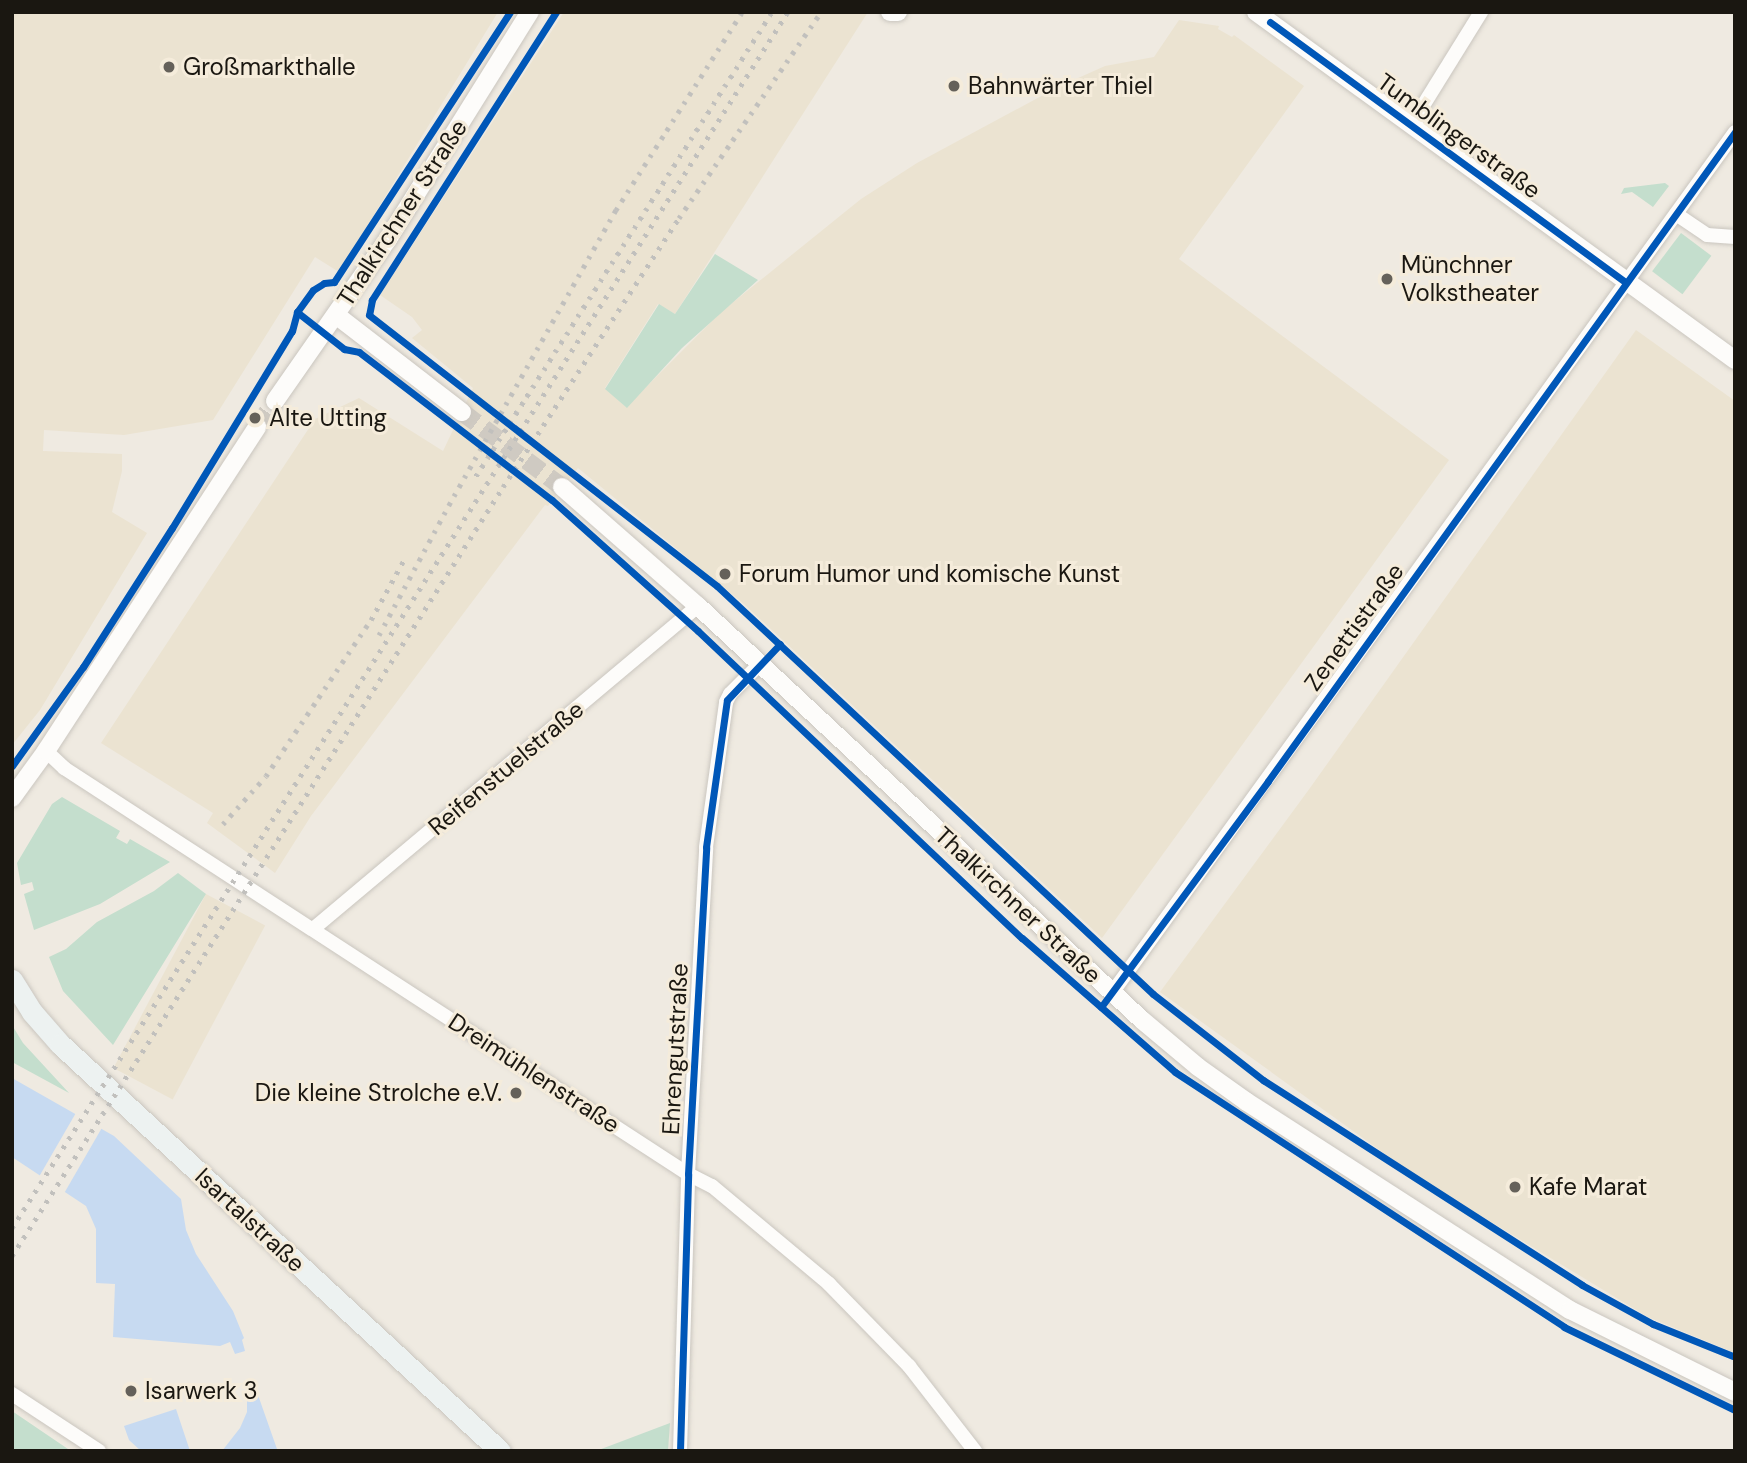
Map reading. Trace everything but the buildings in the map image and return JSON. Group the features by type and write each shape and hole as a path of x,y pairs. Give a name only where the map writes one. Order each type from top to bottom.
{"main road":[{"name":"Isartalstraße","path":"12,980 32,1012 60,1044 500,1451"}],"street":[{"name":"Thalkirchner Straße","path":"462,412 337,315 394,230 530,12"},
{"path":"890,12 898,12"},
{"name":"Tumblingerstraße","path":"1256,12 1735,360"},
{"path":"1411,125 1481,12"},
{"path":"1735,132 1676,214 1707,235 1735,237"},
{"name":"Zenettistraße","path":"1112,993 1676,214"},
{"path":"275,401 337,315"},
{"path":"12,798 46,751 257,427"},
{"name":"Thalkirchner Straße","path":"562,487 698,606 1112,993 1198,1067 1570,1310 1735,1392"},
{"name":"Reifenstuelstraße","path":"313,929 698,606"},
{"name":"Ehrengutstraße","path":"680,1451 688,1174 706,847 720,737 728,697 760,664"},
{"name":"Dreimühlenstraße","path":"46,751 64,768 688,1174 712,1186 829,1284 909,1366 975,1451"},
{"path":"12,1394 99,1451"}],"shaded area":[{"path":"12,12 498,12 339,272 315,257 213,420 124,435 44,430 43,451 122,454 122,471 112,512 147,533 40,710 12,745"},
{"path":"564,12 868,12 675,314 658,304 605,388 626,407 721,312 861,199 917,163 1058,87 1105,66 1154,57 1179,20 1219,26 1218,29 1232,37 1234,35 1304,86 1179,259 1449,460 1102,938 744,604 578,468 548,506 545,505 311,816 275,873 207,823 213,813 101,743 315,419 359,398 443,451 473,388 412,338 422,330 412,317 380,295"},
{"path":"1636,330 1735,401 1735,1353 1648,1317 1438,1192 1160,992 1310,788"},
{"path":"206,894 265,925 173,1099 114,1068"}],"green space":[{"path":"1665,183 1669,186 1653,207 1632,192 1621,194 1624,188"},
{"path":"1681,233 1711,256 1682,294 1652,271"},
{"path":"715,254 758,280 682,348 627,408 605,389 659,304 675,314"},
{"path":"62,797 120,831 116,838 127,844 130,839 170,862 100,904 34,930 24,894 34,890 32,882 21,885 17,863 52,804"},
{"path":"178,873 206,894 113,1045 63,991 49,957 66,949 97,922 154,891"},
{"path":"12,1025 23,1043 69,1093 12,1062"},
{"path":"12,1411 68,1449 71,1451 12,1451"},
{"path":"670,1423 668,1451 596,1451"}],"water":[{"path":"12,1078 114,1136 181,1199 186,1230 196,1254 233,1311 244,1338 242,1340 245,1351 235,1354 230,1342 220,1346 113,1337 115,1284 96,1283 96,1229 86,1206 12,1157"},
{"path":"258,1395 277,1449 222,1451 240,1428 247,1412 247,1398"},
{"path":"176,1409 190,1451 141,1451 129,1440 124,1426"}],"pier":[{"path":"77,1111 103,1126 64,1194 38,1179"}],"tunnel":[{"path":"257,427 275,401"},
{"path":"462,412 562,487"}],"railway":[{"path":"379,635 454,496 616,210 742,12"},
{"path":"476,476 772,12"},
{"path":"12,1228 788,12"},
{"path":"12,1256 503,487 679,218 821,12"},
{"path":"223,824 266,776 371,620 404,560"}],"cycle path":[{"path":"12,766 83,667 172,528 292,331 297,312 313,290 324,283 334,282 510,12"},
{"path":"556,12 372,300 369,315 717,586 1153,994 1263,1080 1582,1285 1653,1324 1735,1357"},
{"path":"1270,22 1625,282"},
{"path":"1101,1007 1268,781 1735,132"},
{"path":"297,312 344,349 359,352 552,500 698,631 1022,938 1175,1072 1564,1327 1735,1410"},
{"path":"680,1451 688,1174 706,847 727,700 780,644"}],"place":[{"name":"Großmarkthalle","path":"169,67"},
{"name":"Bahnwärter Thiel","path":"954,86"},
{"name":"Münchner Volkstheater","path":"1387,279"},
{"name":"Alte Utting","path":"255,418"},
{"name":"Forum Humor und komische Kunst","path":"725,574"},
{"name":"Die kleine Strolche e.V.","path":"516,1093"},
{"name":"Kafe Marat","path":"1515,1187"},
{"name":"Isarwerk 3","path":"131,1391"}]}
